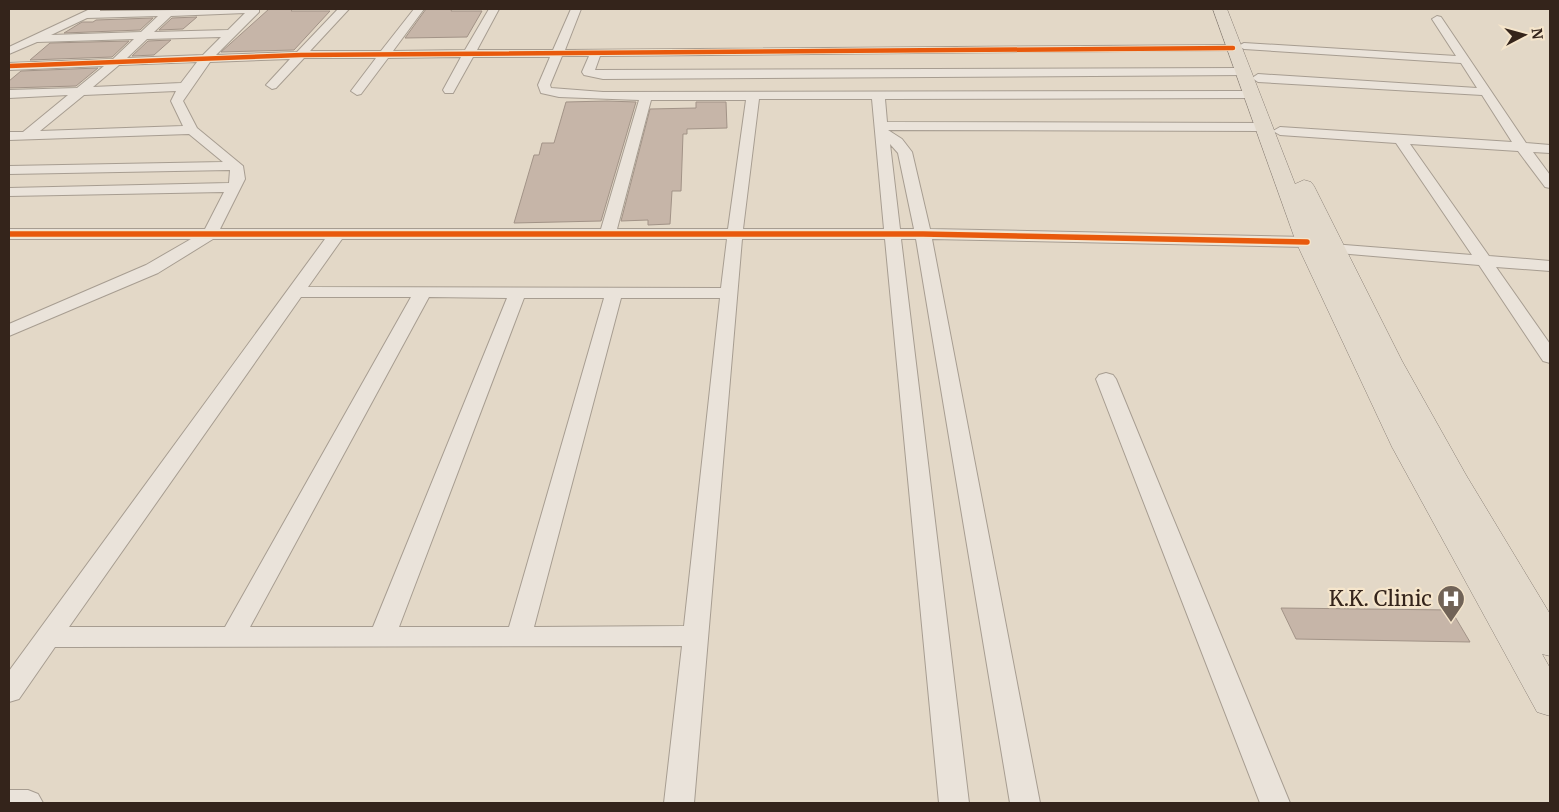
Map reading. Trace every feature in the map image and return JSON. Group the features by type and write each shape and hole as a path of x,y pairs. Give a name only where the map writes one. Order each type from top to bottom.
{"main road":[{"path":"1220,9 1239,46"},
{"path":"1233,9 1239,46 1250,82 1332,250 1418,415 1550,643"},
{"path":"1272,129 1307,242 1406,447 1550,701"}],"street":[{"path":"9,50 98,9"},
{"path":"272,85 344,9"},
{"path":"356,91 382,54 419,9"},
{"path":"448,90 494,9"},
{"path":"576,9 544,85 545,90 559,93 646,96 878,96 1250,82"},
{"path":"85,15 255,10"},
{"path":"9,331 152,269 210,234 238,179 236,166 192,130 177,101 184,86 230,33 255,10"},
{"path":"27,135 117,62 168,13"},
{"path":"1437,19 1522,147 1550,184"},
{"path":"33,39 230,33"},
{"path":"9,66 300,55 1239,46 1463,60"},
{"path":"596,53 588,72 593,75 790,74 1250,82 1485,92"},
{"path":"790,74 791,96"},
{"path":"9,94 184,86"},
{"path":"608,234 646,96"},
{"path":"678,803 735,234 753,96"},
{"path":"878,96 954,803"},
{"path":"882,130 1272,129 1550,150"},
{"path":"9,136 192,130"},
{"path":"882,130 897,142 905,152 918,205 1025,803"},
{"path":"1400,139 1486,261 1550,357"},
{"path":"9,170 236,166"},
{"path":"9,192 233,187"},
{"path":"9,234 923,234 1307,242"},
{"path":"9,691 337,234"},
{"path":"1332,250 1550,266"},
{"path":"296,292 730,293"},
{"path":"232,637 423,292"},
{"path":"382,637 518,292"},
{"path":"519,636 614,293"},
{"path":"1106,379 1275,803"},
{"path":"47,638 695,636"},
{"path":"9,803 28,803"}],"building":[{"path":"269,9 330,11 294,50 221,52"},
{"path":"426,9 482,11 467,37 405,38"},
{"path":"197,17 183,29 159,30 172,18"},
{"path":"153,18 140,30 64,33 82,22"},
{"path":"171,40 154,55 132,56 148,41"},
{"path":"129,41 112,57 30,60 50,43"},
{"path":"98,68 76,86 9,88 9,81 21,71"},
{"path":"566,102 636,102 601,221 514,223 534,155 539,155 542,143 554,143"},
{"path":"696,102 726,102 727,128 687,129 687,134 683,134 681,191 672,191 670,224 648,225 648,220 621,221 650,109 696,108"},
{"path":"1281,608 1451,610 1470,642 1296,639"}],"cycle path":[{"path":"9,66 301,55 1233,48"},
{"path":"9,234 923,234 1307,242"}],"place":[{"name":"K.K. Clinic","path":"1451,623"}]}
